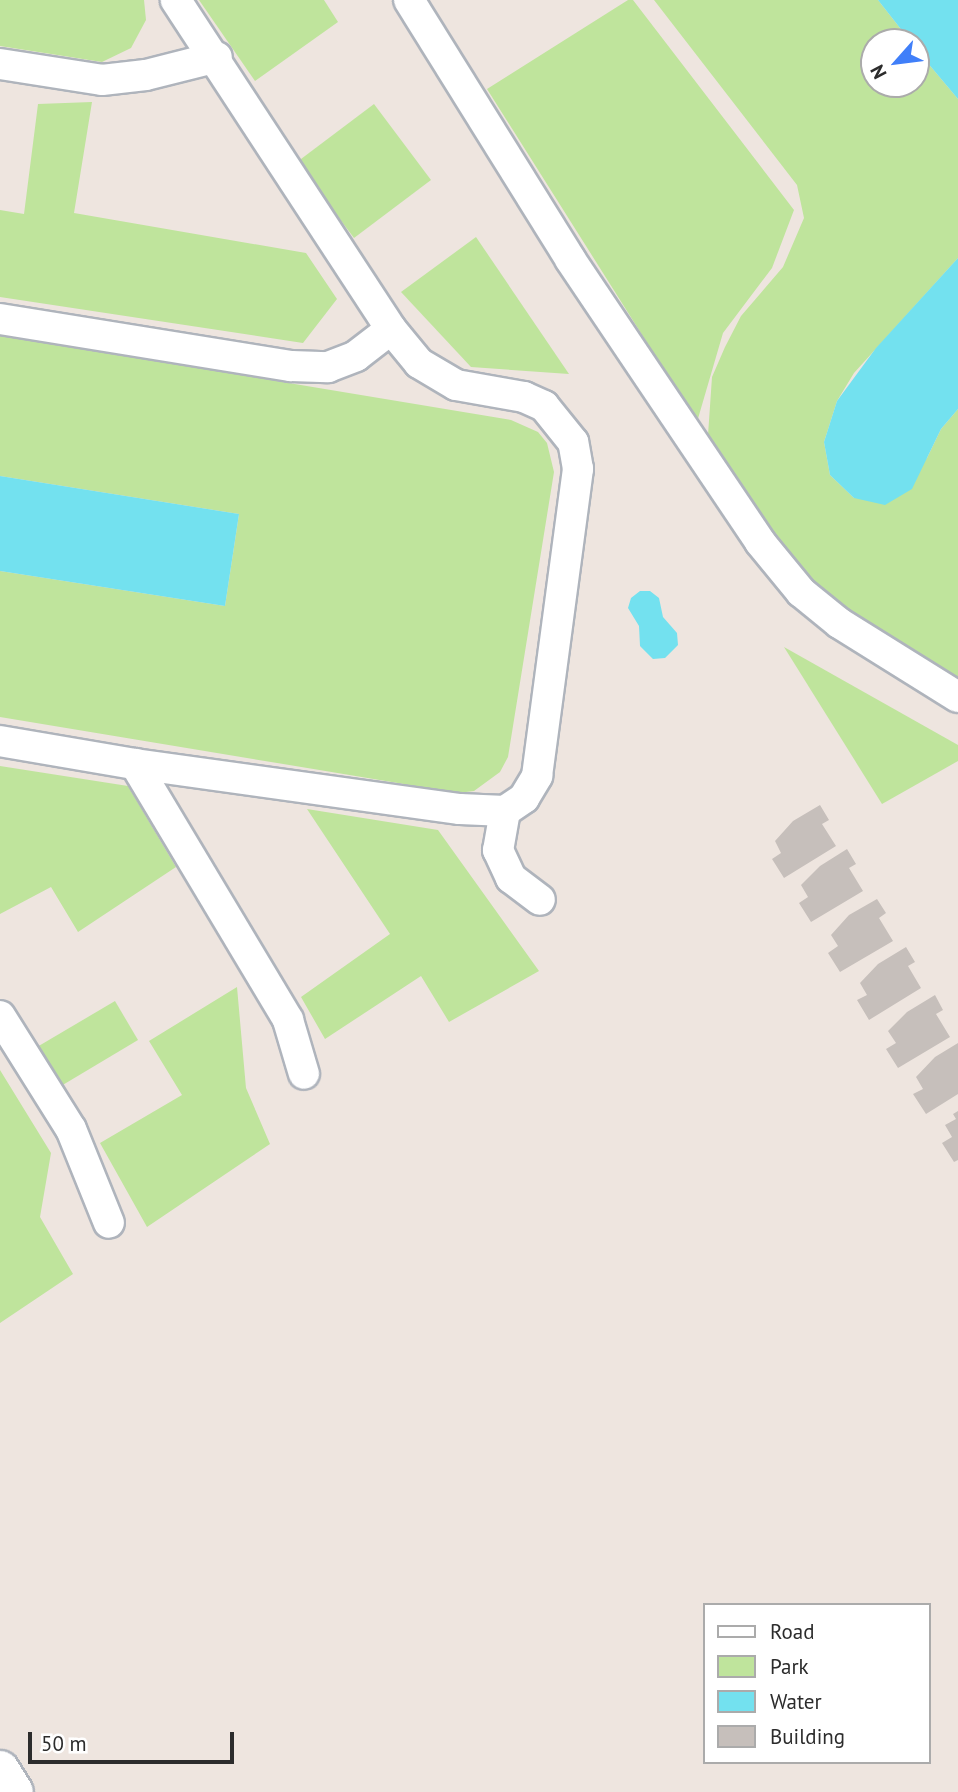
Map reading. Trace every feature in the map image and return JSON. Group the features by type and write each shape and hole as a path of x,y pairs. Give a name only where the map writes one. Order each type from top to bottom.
{"street":[{"path":"0,741 135,764 505,811 524,798 537,776 578,470 573,442 544,406 524,397 456,385 419,363 391,329 217,57 176,0"},
{"path":"409,0 570,260 760,541 801,592 839,623 958,697"},
{"path":"0,64 102,80 146,75 217,57"},
{"path":"0,319 291,366 328,367 356,356 391,329"},
{"path":"135,764 288,1020 304,1074"},
{"path":"505,811 498,850 511,878 540,900"},
{"path":"0,1016 71,1129 109,1223"},
{"path":"0,1770 14,1792"}],"green space":[{"path":"0,0 144,0 146,20 131,48 102,62 0,46"},
{"path":"199,0 324,0 338,22 255,81"},
{"path":"628,0 633,0 794,210 772,268 723,333 697,422 487,89"},
{"path":"654,0 878,0 900,28 860,28 860,98 930,98 930,66 958,99 958,258 854,373 837,401 824,442 830,475 854,498 927,458 941,429 958,409 958,681 843,619 779,554 708,435 712,377 725,347 741,316 783,267 804,218 797,185"},
{"path":"92,102 74,213 306,253 337,299 303,343 0,297 0,210 24,214 38,104"},
{"path":"374,104 431,180 354,238 297,162"},
{"path":"476,237 569,374 471,367 401,292"},
{"path":"0,335 511,420 538,432 547,443 554,472 508,757 500,772 474,791 458,793 0,717 0,571 225,606 239,514 0,476"},
{"path":"784,647 958,745 958,761 882,804"},
{"path":"0,766 128,786 176,867 78,932 51,887 0,914"},
{"path":"307,809 438,830 539,971 449,1022 421,976 325,1039 301,997 390,934"},
{"path":"237,987 246,1088 270,1144 147,1227 100,1143 182,1095 149,1041"},
{"path":"115,1001 138,1040 61,1086 37,1047"},
{"path":"0,1070 51,1153 40,1217 73,1274 0,1323"}],"water":[{"path":"878,0 958,0 958,99 930,66 930,28 900,28"},
{"path":"958,258 958,409 941,429 912,489 885,505 854,498 830,475 824,442 837,401 876,348"},
{"path":"0,476 239,514 225,606 0,571"},
{"path":"640,591 650,591 659,598 663,617 677,633 678,645 665,658 653,659 640,646 639,626 628,608 631,598"}],"building":[{"path":"820,805 829,820 822,824 836,846 784,878 772,859 781,853 775,841 793,821"},
{"path":"847,849 856,864 849,868 863,891 811,922 799,903 808,897 801,885 820,866"},
{"path":"877,899 886,913 879,918 893,941 840,972 828,953 838,946 831,935 849,915"},
{"path":"906,947 915,962 908,966 921,988 869,1020 857,1000 867,995 860,983 878,964"},
{"path":"935,995 943,1010 936,1014 950,1037 898,1068 886,1049 896,1043 888,1031 907,1012"},
{"path":"958,1043 958,1094 926,1114 913,1094 923,1089 916,1077 935,1057"},
{"path":"958,1111 958,1160 954,1162 942,1143 952,1137 945,1125 956,1119 953,1114"}]}
